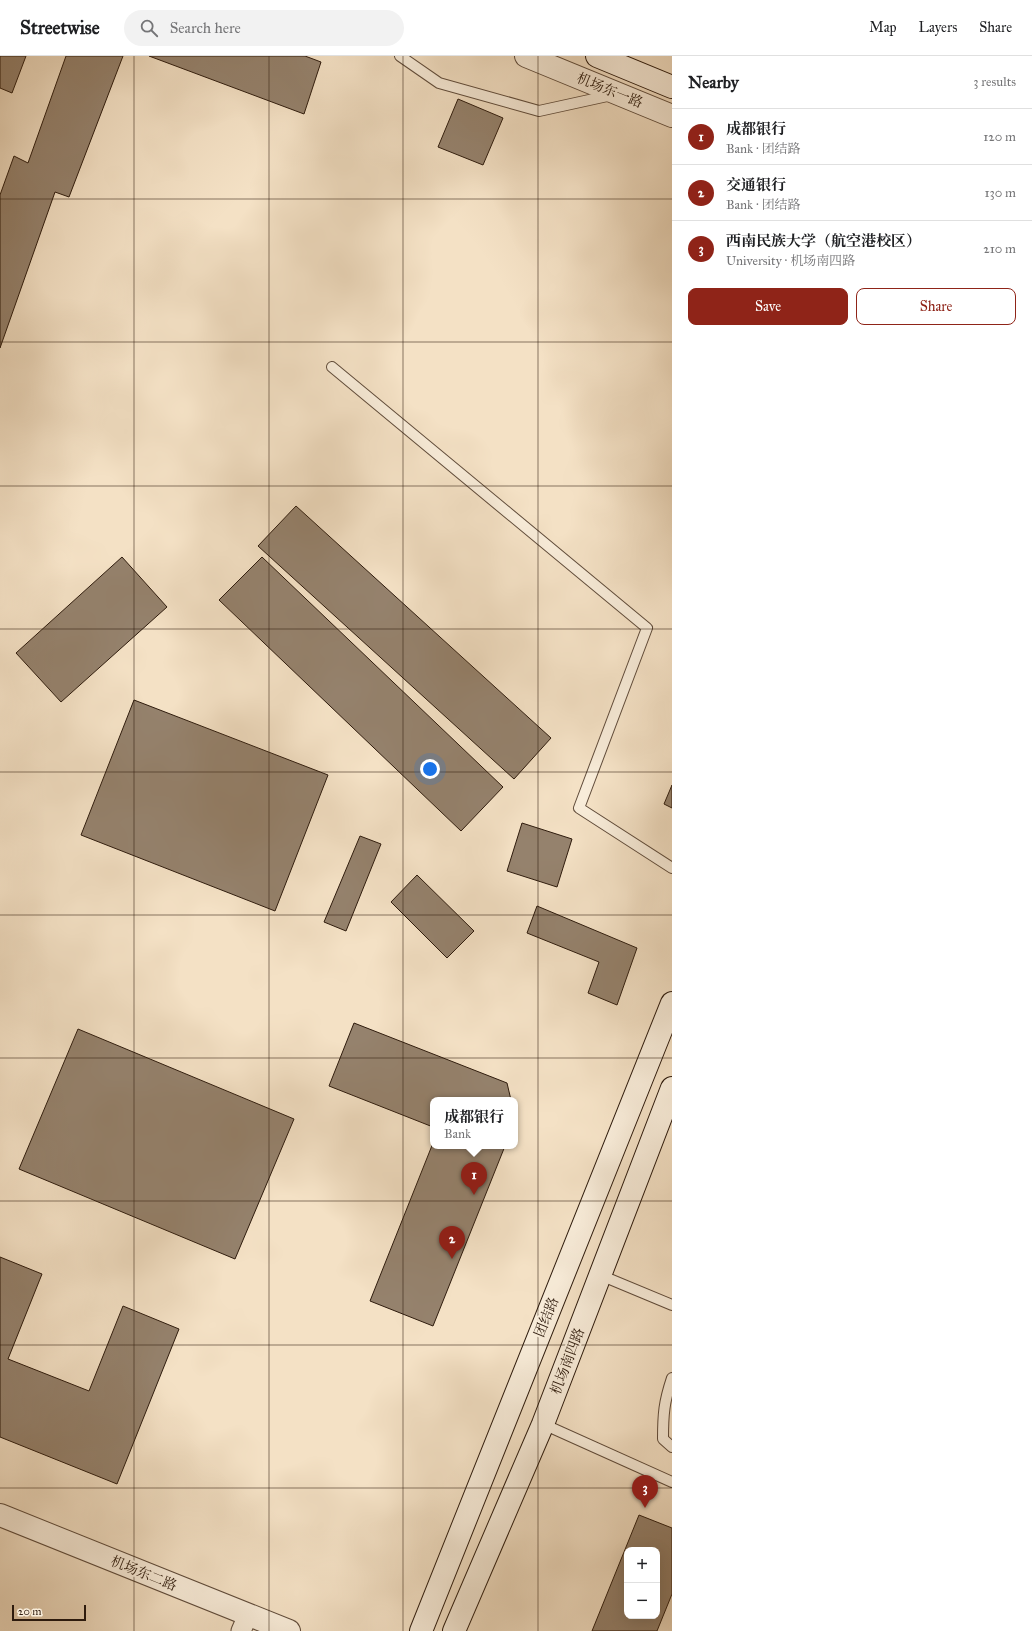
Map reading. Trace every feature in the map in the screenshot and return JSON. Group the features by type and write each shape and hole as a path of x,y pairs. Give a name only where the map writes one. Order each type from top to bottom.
{"main road":[{"name":"机场东一路","path":"526,56 672,116"},
{"path":"597,56 672,87"},
{"name":"团结路","path":"420,1631 672,1003"},
{"name":"机场南四路","path":"454,1631 543,1424 672,1088"},
{"name":"机场东二路","path":"0,1515 245,1623 289,1631"}],"lane":[{"path":"400,56 439,83 539,112 619,94"},
{"path":"332,368 647,628 579,808 672,868"},
{"path":"600,1275 672,1305"},
{"path":"672,1378 664,1402 663,1423 663,1439 672,1447"},
{"path":"543,1424 672,1482"}],"building":[{"path":"0,56 26,56 12,93 0,88"},
{"path":"66,56 123,56 69,197 55,192 0,348 0,195 14,156 28,163"},
{"path":"149,56 305,56 321,62 304,114"},
{"path":"458,99 503,118 483,165 438,147"},
{"path":"296,506 551,738 514,779 258,546"},
{"path":"122,557 167,607 61,702 16,653"},
{"path":"262,557 503,787 461,831 219,600"},
{"path":"134,700 328,775 275,911 81,835"},
{"path":"672,785 672,808 664,804"},
{"path":"522,823 572,839 557,887 507,871"},
{"path":"360,836 381,844 346,931 324,922"},
{"path":"417,875 474,931 447,958 391,902"},
{"path":"537,906 637,948 617,1005 588,993 599,962 527,933"},
{"path":"354,1023 507,1083 510,1097 430,1097 430,1126 329,1086"},
{"path":"78,1029 294,1119 235,1259 19,1169"},
{"path":"431,1149 504,1149 433,1326 370,1301"},
{"path":"0,1257 42,1274 8,1359 89,1391 123,1306 179,1329 117,1484 0,1437"},
{"path":"639,1515 672,1528 672,1594 657,1631 592,1631 624,1552 624,1619 660,1619 660,1547 626,1547"}],"place":[{"name":"成都银行","path":"474,1195"},
{"name":"交通银行","path":"452,1259"},
{"name":"西南民族大学（航空港校区）","path":"645,1508"}]}
